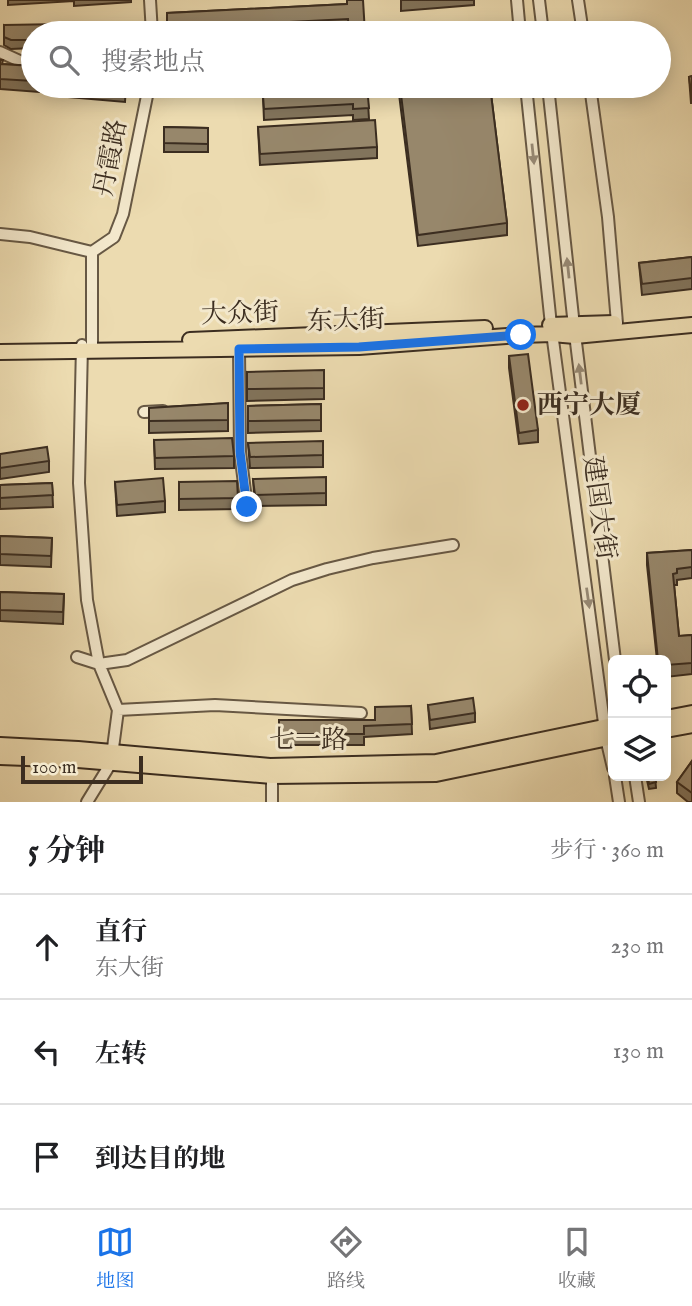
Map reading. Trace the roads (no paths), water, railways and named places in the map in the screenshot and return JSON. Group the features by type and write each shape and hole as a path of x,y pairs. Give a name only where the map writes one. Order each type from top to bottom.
{"main road":[{"path":"574,331 617,323 692,316"},
{"name":"东大街","path":"0,352 85,347 359,347 552,330 692,325"},
{"name":"大众街","path":"0,345 85,347 552,330"},
{"path":"671,717 692,713"},
{"path":"671,729 692,725"},
{"name":"七一路","path":"0,757 111,757 270,766 436,762 608,731"},
{"name":"七一路","path":"0,746 272,776 436,774 608,731"}],"street":[{"path":"150,0 151,21"},
{"path":"517,0 519,21"},
{"path":"539,0 542,21"},
{"path":"578,0 581,21"},
{"path":"0,52 21,62"},
{"name":"丹霞路","path":"92,252 114,237 123,214 147,98"},
{"name":"建国大街","path":"527,98 552,330 608,724"},
{"name":"建国大街","path":"549,98 574,331 614,655"},
{"path":"592,98 608,216 617,323"},
{"path":"0,234 30,237 92,252 79,482 87,600 99,664 118,710 111,757 87,802"},
{"path":"239,349 240,452 247,507"},
{"path":"226,407 239,405"},
{"path":"145,412 172,410"},
{"path":"78,657 99,664 127,660 292,580 373,558 453,545"},
{"path":"118,710 215,705 361,713"},
{"path":"272,776 272,802"},
{"path":"616,781 619,802"},
{"path":"636,781 639,802"}],"place":[{"name":"西宁大厦","path":"523,405"}]}
